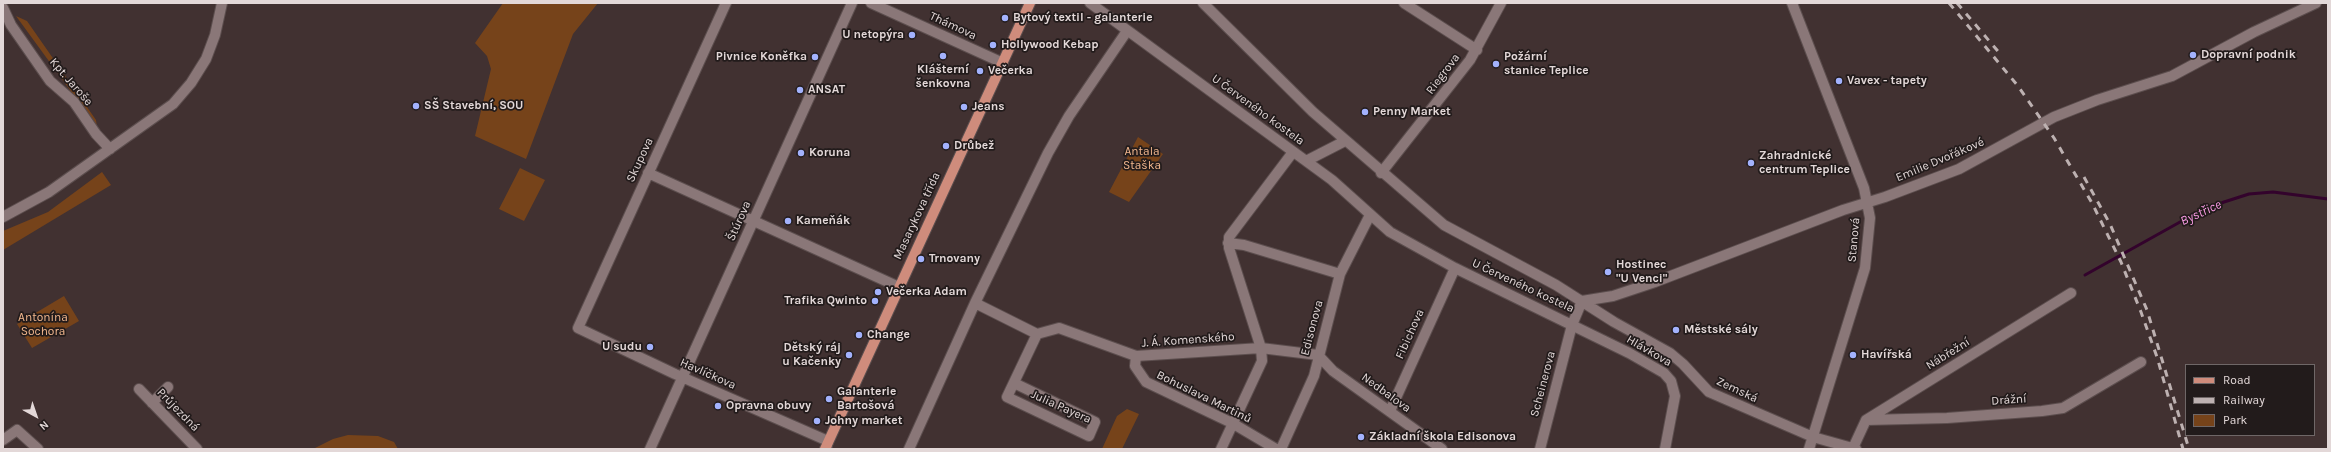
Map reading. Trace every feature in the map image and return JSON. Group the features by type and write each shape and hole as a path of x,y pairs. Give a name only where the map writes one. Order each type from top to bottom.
{"main road":[{"name":"Masarykova třída","path":"825,447 1030,3"}],"street":[{"path":"3,217 49,192 173,104 191,83 206,59 215,35 222,3"},
{"name":"Skupova","path":"578,328 726,3"},
{"name":"Štúrova","path":"650,449 852,3"},
{"name":"Thámova","path":"871,3 1002,63"},
{"name":"U Červeného kostela","path":"1090,3 1341,187 1370,215 1398,236 1455,268 1572,325 1582,301 1556,285 1444,225 1381,173 1312,112 1203,3"},
{"name":"Riegrova","path":"1381,173 1438,102 1477,50 1501,3"},
{"name":"Stanová","path":"1792,3 1868,202 1870,230 1865,268 1809,449"},
{"name":"Emilie Dvořákové","path":"1582,301 1614,296 1655,282 1843,210 1959,169 2065,112 2172,76 2208,59 2254,32 2301,12 2316,3"},
{"path":"1408,4 1477,50"},
{"name":"Kpt. Jaroše","path":"3,8 11,25 50,81 74,102 96,134 110,149"},
{"path":"909,449 976,303 1048,153 1070,116 1127,31"},
{"path":"1306,162 1345,142"},
{"path":"1220,449 1262,361 1261,348 1228,243 1231,232 1293,152"},
{"path":"648,173 752,222 899,287"},
{"name":"Edisonova","path":"1281,449 1314,376 1318,355 1340,274 1370,215"},
{"path":"1228,243 1244,245 1319,269 1340,274"},
{"name":"Fibichova","path":"1390,411 1455,268"},
{"name":"Nábřežní","path":"1866,420 2070,293"},
{"name":"Zemská","path":"1582,301 1614,322 1675,356 1709,392 1813,437 1854,449"},
{"path":"976,303 1037,334"},
{"name":"Scheinerova","path":"1540,449 1572,325"},
{"name":"Hlávkova","path":"1572,325 1659,369 1669,377 1675,391 1675,401 1665,449"},
{"name":"Havlíčkova","path":"578,328 825,447"},
{"name":"J. Á. Komenského","path":"1037,334 1059,328 1136,356 1261,348 1318,355"},
{"name":"Julia Payera","path":"1014,383 1095,422 1089,436 1007,397 1037,334"},
{"name":"Nedbalova","path":"1318,355 1333,370 1442,449"},
{"name":"Bohuslava Martinů","path":"1136,356 1135,366 1146,382 1232,423 1276,449"},
{"name":"Drážní","path":"1866,420 1955,417 2042,411 2063,408 2140,362"},
{"path":"152,403 168,387"},
{"name":"Průjezdná","path":"139,390 197,449"},
{"path":"1854,449 1866,420"},
{"path":"6,438 17,430 38,449"}],"green space":[{"path":"503,3 598,3 573,34 526,159 475,136 491,69 487,56 475,43"},
{"path":"16,16 27,21 96,120 97,127"},
{"name":"Antala Staška","path":"1138,137 1163,154 1129,202 1109,192"},
{"path":"520,168 545,180 524,221 499,209"},
{"path":"102,172 111,185 3,250 3,231 48,212"},
{"name":"Antonína Sochora","path":"64,296 79,321 32,348 17,324"},
{"path":"1127,409 1139,414 1122,449 1102,449 1117,416"},
{"path":"348,435 378,436 394,442 398,449 313,449 333,439"}],"waterway":[{"name":"Bystřice","path":"2085,275 2189,217 2224,202 2249,194 2273,192 2328,199"}],"railway":[{"path":"1949,3 2018,86 2054,138 2092,203 2121,262 2141,312 2157,357 2183,449"},
{"path":"1957,3 2002,56"},
{"path":"2084,177 2110,224 2147,310 2185,436"},
{"path":"2185,436 2189,449"}],"place":[{"name":"Bytový textil - galanterie","path":"1005,18"},
{"name":"U netopýra","path":"912,35"},
{"name":"Hollywood Kebap","path":"993,45"},
{"name":"Dopravní podnik","path":"2193,55"},
{"name":"Klášterní šenkovna","path":"943,56"},
{"name":"Pivnice Koněfka","path":"815,57"},
{"name":"Požární stanice Teplice","path":"1496,64"},
{"name":"Večerka","path":"980,71"},
{"name":"Vavex - tapety","path":"1839,81"},
{"name":"ANSAT","path":"800,90"},
{"name":"SŠ Stavební, SOU","path":"416,106"},
{"name":"Jeans","path":"964,107"},
{"name":"Penny Market","path":"1365,112"},
{"name":"Drůbež","path":"946,146"},
{"name":"Koruna","path":"801,153"},
{"name":"Zahradnické centrum Teplice","path":"1751,163"},
{"name":"Kameňák","path":"788,221"},
{"name":"Trnovany","path":"921,259"},
{"name":"Hostinec \"U Venci\"","path":"1608,272"},
{"name":"Večerka Adam","path":"878,292"},
{"name":"Trafika Qwinto","path":"875,301"},
{"name":"Městské sály","path":"1676,330"},
{"name":"Change","path":"859,335"},
{"name":"U sudu","path":"650,347"},
{"name":"Dětský ráj u Kačenky","path":"849,355"},
{"name":"Havířská","path":"1853,355"},
{"name":"Galanterie Bartošová","path":"829,399"},
{"name":"Opravna obuvy","path":"718,406"},
{"name":"Johny market","path":"817,421"},
{"name":"Základní škola Edisonova","path":"1361,437"}]}
